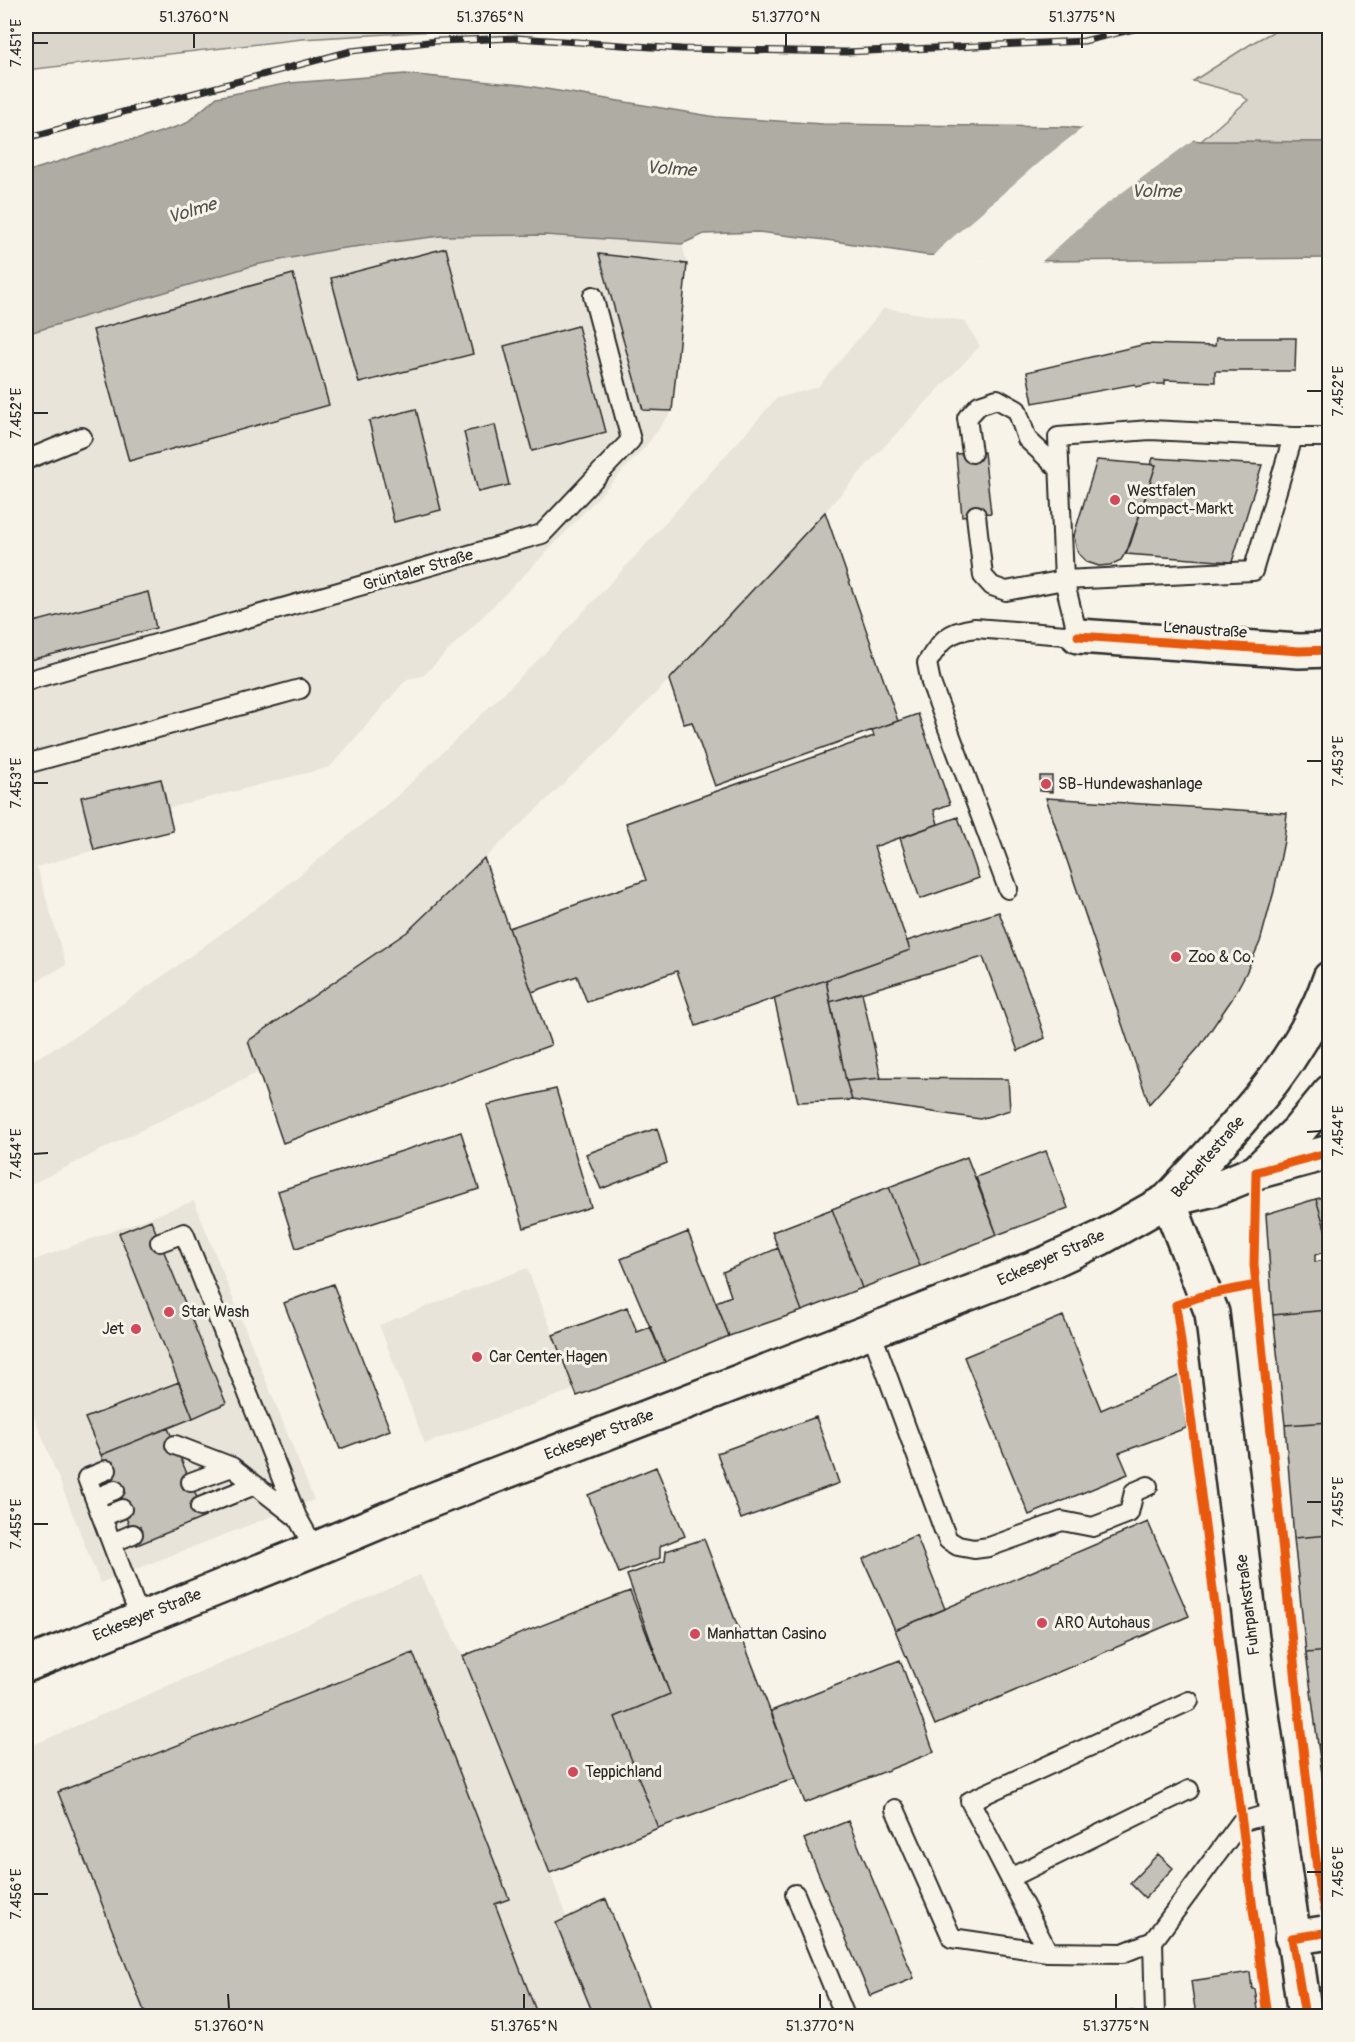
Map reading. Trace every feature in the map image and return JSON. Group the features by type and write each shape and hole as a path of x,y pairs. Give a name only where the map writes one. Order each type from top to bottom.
{"main road":[{"name":"Lenaustraße","path":"1078,636 1299,651 1329,650"},
{"name":"Becheltestraße","path":"1168,1200 1251,1108 1290,1058 1320,1005 1329,978"},
{"name":"Becheltestraße","path":"1168,1200 1214,1189 1256,1172 1298,1131 1329,1092"},
{"path":"1256,1172 1329,1152"},
{"name":"Eckeseyer Straße","path":"26,1665 432,1500 1047,1263 1101,1238 1168,1200"},
{"name":"Fuhrparkstraße","path":"1168,1200 1212,1313 1275,1812 1305,2016"},
{"path":"1292,1938 1329,1932"}],"lane":[{"name":"Grüntaler Straße","path":"26,681 542,534 631,440 593,296"},
{"path":"972,453 967,418 979,405 998,399 1017,410 1027,439 1060,470"},
{"path":"1008,889 931,683 927,663 941,640 958,630 975,628 1078,636 1064,580 1058,437 1150,430 1329,437"},
{"path":"976,515 983,576 992,586 1006,591 1064,580 1253,572 1293,437"},
{"path":"26,460 82,438"},
{"path":"26,764 300,689"},
{"path":"160,1242 184,1233 297,1517 315,1549"},
{"path":"871,1330 943,1528 948,1540 958,1546 974,1550 988,1547 1062,1521 1094,1527 1129,1513 1134,1492 1148,1486"},
{"path":"175,1445 231,1467 297,1517"},
{"path":"183,1464 203,1456"},
{"path":"191,1482 231,1467"},
{"path":"107,1470 87,1478 140,1618"},
{"path":"200,1507 255,1485"},
{"path":"95,1498 115,1490"},
{"path":"102,1516 122,1509"},
{"path":"112,1543 133,1534"},
{"path":"1048,1952 970,1801 1189,1701"},
{"path":"1010,1878 1189,1791"},
{"path":"895,1809 952,1938 1048,1952 1123,1953 1153,1941 1241,1822 1275,1812"},
{"path":"795,1894 845,2016"},
{"path":"1153,1941 1155,2016"}],"shaded area":[{"path":"26,26 522,26 302,39 26,70"},
{"path":"1284,26 1329,26 1329,142 1201,141 1248,100 1238,93 1193,81 1254,42"},
{"path":"544,235 682,244 687,264 672,411 646,446 547,552 423,676 407,679 330,767 168,808 173,831 94,850 37,867 66,965 26,987 26,334 255,265 337,249 440,236"},
{"path":"884,308 965,321 980,346 873,458 669,680 599,750 407,932 249,1041 259,1072 26,1187 26,1064 77,1035 170,971 282,889 396,797 542,656 777,398 818,387"},
{"name":"Jet","path":"194,1201 314,1500 100,1583 26,1396 26,1263"},
{"name":"Car Center Hagen","path":"527,1268 575,1389 425,1444 379,1325"},
{"path":"420,1575 463,1656 550,1873 602,2016 26,2016 26,1748"}],"water":[{"name":"Volme","path":"405,74 522,85 716,117 823,124 1068,127 1201,141 1329,142 1329,258 1052,261 925,255 758,232 704,234 682,244 544,235 440,236 337,249 255,265 26,334 26,172 185,124 217,97 290,83"}],"pier":[{"path":"1085,126 1197,137 1100,209 1039,264 931,259 946,243 1039,162"}],"building":[{"path":"446,248 473,354 359,383 331,278"},
{"path":"599,254 687,264 672,411 643,410"},
{"path":"293,274 329,405 129,461 93,330"},
{"path":"578,326 606,432 532,451 504,346"},
{"path":"1216,338 1296,338 1295,371 1215,371 1215,382 1165,380 1165,384 1136,387 1135,384 1033,403 1027,372 1146,344 1215,346"},
{"path":"416,409 441,510 394,522 369,421"},
{"path":"495,425 509,485 478,492 464,432"},
{"path":"984,452 991,513 962,516 956,454"},
{"path":"1153,458 1262,465 1232,562 1126,554 1156,465 1151,464"},
{"name":"Westfalen Compact-Markt","path":"1097,460 1156,465 1130,545 1121,560 1110,565 1099,566 1087,562 1078,553 1074,535"},
{"path":"825,512 898,721 715,786 692,722 684,724 669,680"},
{"path":"148,592 156,628 26,661 26,624"},
{"path":"918,714 950,804 934,810 938,824 874,847 910,950 696,1026 677,971 587,1002 577,976 532,992 509,928 646,880 626,823 874,736 872,730"},
{"name":"SB-Hundewashanlage","path":"1040,776 1052,776 1052,792 1040,791"},
{"path":"161,779 173,831 94,850 81,797"},
{"name":"Zoo & Co.","path":"1046,798 1287,813 1274,891 1260,942 1246,973 1232,999 1200,1046 1149,1104"},
{"path":"958,817 979,878 920,899 900,838"},
{"path":"484,858 551,1045 283,1143 248,1041 407,932"},
{"path":"999,912 1045,1038 1018,1051 983,957 830,1002 826,980 910,950 907,941"},
{"path":"826,980 846,1081 852,1100 798,1102 774,998"},
{"path":"862,993 881,1078 846,1081 830,1002"},
{"path":"881,1078 1008,1079 1010,1110 980,1119 852,1100 846,1081"},
{"path":"556,1089 591,1207 524,1228 487,1105"},
{"path":"657,1128 667,1163 601,1189 586,1154"},
{"path":"461,1132 479,1189 296,1248 278,1191"},
{"path":"1046,1151 1068,1208 997,1235 976,1177"},
{"path":"967,1157 997,1235 920,1266 889,1187"},
{"path":"889,1187 920,1266 862,1288 832,1209"},
{"path":"1330,1195 1330,1245 1316,1199"},
{"path":"1316,1199 1330,1245 1330,1250 1315,1255 1315,1262 1324,1260 1328,1310 1273,1315 1266,1214"},
{"path":"832,1209 862,1288 802,1311 772,1232"},
{"name":"Star Wash","path":"151,1220 226,1403 193,1418 119,1233"},
{"path":"688,1232 729,1336 665,1362 621,1259"},
{"path":"778,1248 802,1311 729,1336 716,1302 731,1296 723,1272"},
{"path":"333,1284 390,1430 340,1449 284,1303"},
{"path":"627,1307 637,1332 651,1327 665,1362 577,1396 553,1335"},
{"path":"1328,1310 1330,1422 1285,1425 1273,1315"},
{"path":"1063,1316 1101,1410 1183,1374 1186,1428 1119,1453 1128,1474 1029,1515 964,1357"},
{"path":"179,1382 193,1418 101,1455 85,1418"},
{"path":"816,1417 839,1483 741,1519 717,1453"},
{"path":"1330,1422 1330,1535 1294,1538 1285,1425"},
{"path":"168,1428 205,1517 137,1545 101,1455"},
{"path":"656,1467 685,1536 660,1546 660,1558 619,1573 588,1495"},
{"name":"ARO Autohaus","path":"1148,1522 1189,1616 935,1725 895,1630"},
{"path":"916,1535 945,1609 895,1630 863,1559"},
{"path":"1330,1535 1330,1651 1306,1653 1294,1538"},
{"name":"Manhattan Casino","path":"704,1539 796,1778 658,1828 615,1717 670,1694 627,1575 665,1561 666,1551"},
{"name":"Teppichland","path":"630,1591 670,1694 615,1717 658,1828 550,1873 463,1656"},
{"path":"1330,1651 1330,1744 1318,1745 1306,1653"},
{"path":"413,1653 509,1899 495,1904 538,2016 146,2016 58,1792"},
{"path":"900,1660 934,1752 805,1803 771,1711"},
{"path":"1330,1744 1330,1830 1318,1745"},
{"path":"848,1821 914,1978 870,1996 804,1839"},
{"path":"1158,1854 1173,1868 1145,1898 1130,1883"},
{"path":"606,1899 652,2016 594,2016 556,1923"},
{"path":"1250,1972 1259,2016 1196,2016 1191,1981"},
{"path":"1133,2011 1133,2016 1090,2016"}],"railway":[{"path":"26,138 351,51 437,41 518,38 681,49 846,52 1084,41 1146,26"}],"cycle path":[{"path":"1078,636 1299,651 1330,650"},
{"path":"1330,1152 1256,1172 1254,1265 1301,1731 1319,1886 1330,1929"},
{"path":"1256,1285 1205,1295 1176,1305 1267,2016"},
{"path":"1305,2016 1292,1938 1330,1932"}],"place":[{"name":"Westfalen Compact-Markt","path":"1115,500"},
{"name":"SB-Hundewashanlage","path":"1046,784"},
{"name":"Zoo & Co.","path":"1176,957"},
{"name":"Star Wash","path":"169,1312"},
{"name":"Jet","path":"136,1329"},
{"name":"Car Center Hagen","path":"477,1357"},
{"name":"ARO Autohaus","path":"1042,1623"},
{"name":"Manhattan Casino","path":"695,1634"},
{"name":"Teppichland","path":"573,1772"}]}
